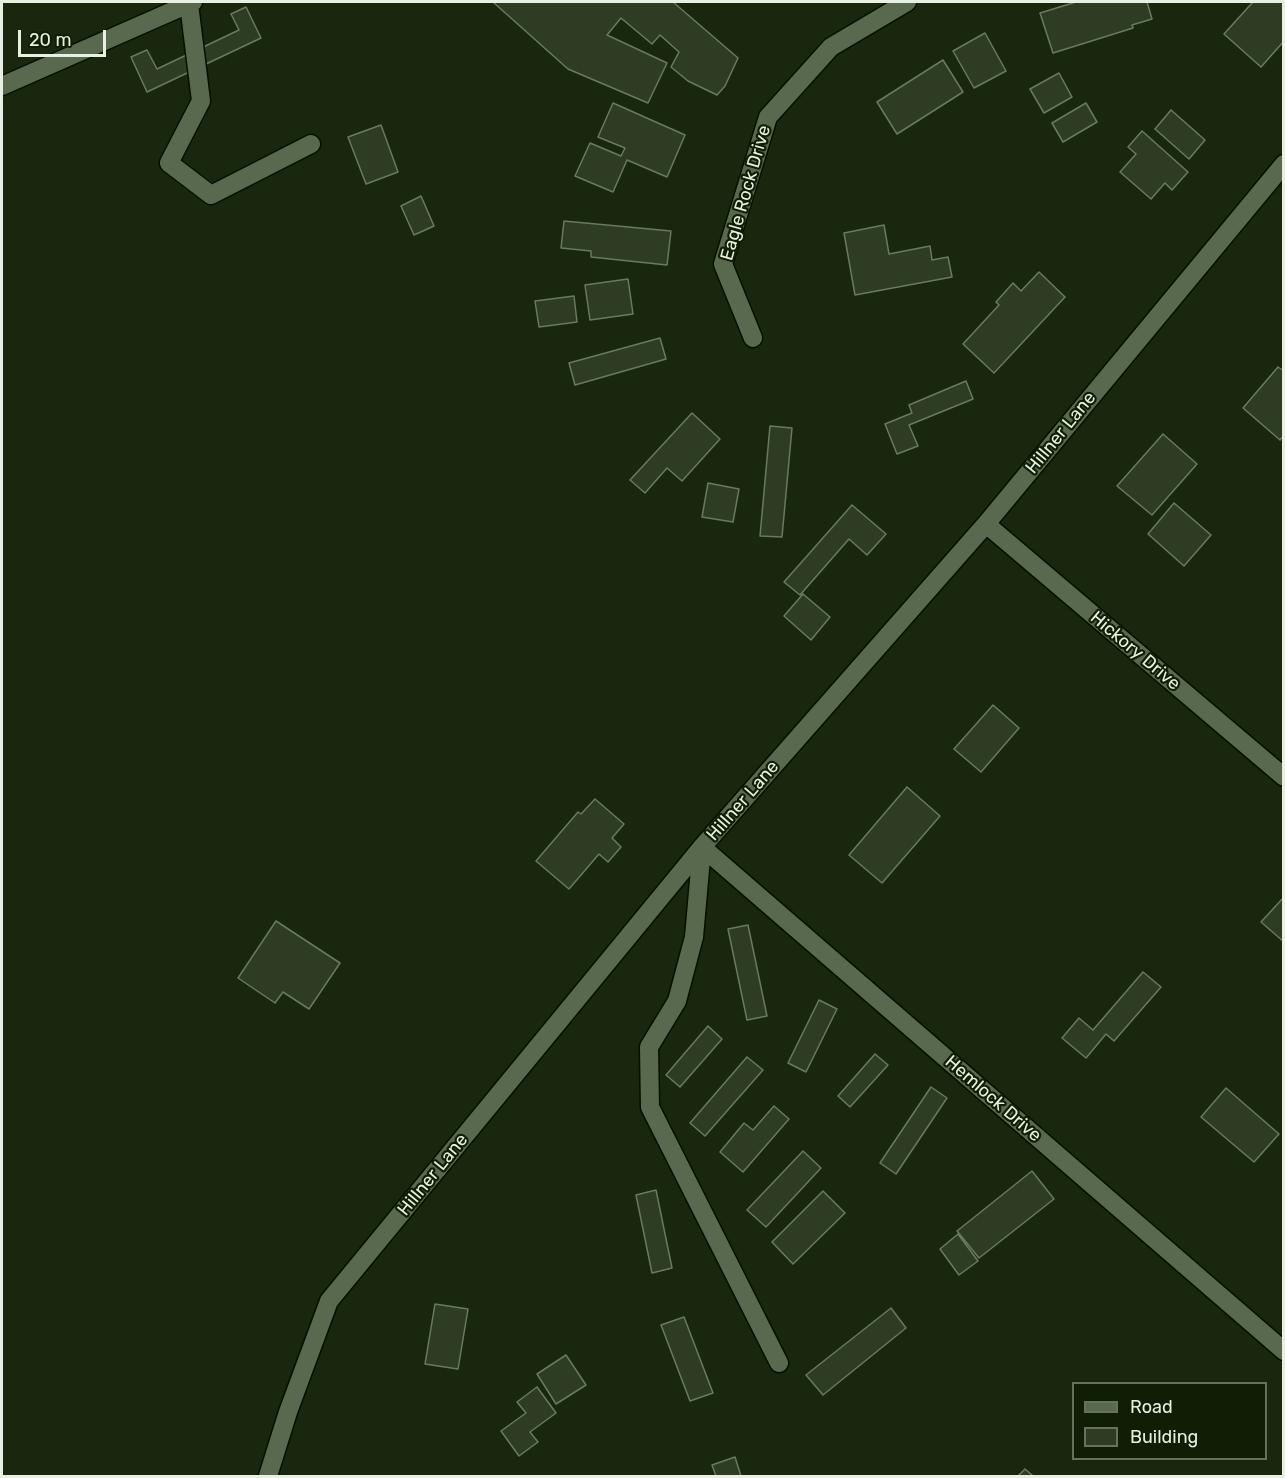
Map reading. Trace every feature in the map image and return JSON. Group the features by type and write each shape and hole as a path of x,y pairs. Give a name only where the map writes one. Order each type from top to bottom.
{"street":[{"name":"Eagle Rock Drive","path":"753,338 723,264 768,117 831,47 907,2"},
{"path":"2,86 191,3 201,101 169,163 211,195 311,144"},
{"name":"Hillner Lane","path":"268,1476 288,1412 329,1301 702,848 986,524 1284,164"},
{"name":"Hickory Drive","path":"986,524 1284,777"},
{"path":"702,848 694,937 677,1001 649,1047 650,1107 779,1363"},
{"name":"Hemlock Drive","path":"702,848 1284,1351"}],"building":[{"path":"493,2 673,2 738,58 725,86 717,95 688,81 671,67 679,52 660,35 652,44 621,18 607,35 667,63 648,103 568,69"},
{"path":"1076,2 1147,2 1152,19 1132,25 1133,28 1053,53 1040,13"},
{"path":"1253,2 1284,2 1284,41 1261,67 1224,34"},
{"path":"246,7 261,38 147,92 131,57 147,50 157,69 239,30 231,14"},
{"path":"985,33 1006,71 974,88 953,51"},
{"path":"943,60 963,92 897,134 877,102"},
{"path":"1059,73 1072,97 1044,113 1030,89"},
{"path":"613,103 685,135 667,177 627,160 613,192 575,176 590,143 621,156 625,148 598,137"},
{"path":"1086,103 1097,122 1063,142 1052,123"},
{"path":"1171,110 1205,140 1189,159 1155,129"},
{"path":"381,125 398,172 366,184 348,137"},
{"path":"1142,131 1188,172 1172,190 1165,183 1151,199 1120,172 1136,154 1128,147"},
{"path":"421,196 434,226 414,235 401,206"},
{"path":"564,221 671,231 667,265 591,257 591,251 561,248"},
{"path":"884,225 889,254 930,246 932,260 948,257 952,277 855,295 844,233"},
{"path":"1039,272 1065,297 994,373 963,344 999,305 996,302 1013,283 1021,291"},
{"path":"628,279 633,314 590,320 585,285"},
{"path":"574,296 577,322 539,327 535,301"},
{"path":"660,338 666,359 575,385 569,363"},
{"path":"1278,367 1284,371 1284,435 1280,440 1243,408"},
{"path":"966,381 973,399 909,425 918,446 897,454 885,424 912,413 909,405"},
{"path":"692,413 720,439 682,481 667,468 645,493 630,480"},
{"path":"770,426 792,428 782,537 760,536"},
{"path":"1163,434 1197,464 1152,515 1117,486"},
{"path":"708,483 739,489 733,522 702,517"},
{"path":"1174,503 1211,535 1184,566 1148,534"},
{"path":"852,505 886,534 867,555 849,539 800,595 784,582"},
{"path":"803,594 830,617 811,640 784,616"},
{"path":"993,705 1019,728 981,772 954,749"},
{"path":"907,787 940,816 882,883 849,855"},
{"path":"595,799 624,824 612,838 621,847 608,862 599,854 569,889 536,861 578,812 581,814"},
{"path":"1284,897 1284,942 1261,922"},
{"path":"276,921 340,963 309,1009 283,992 275,1003 238,978"},
{"path":"748,925 767,1016 747,1020 728,929"},
{"path":"1143,972 1161,987 1114,1041 1106,1034 1086,1058 1062,1038 1079,1018 1093,1030"},
{"path":"819,1000 837,1009 806,1072 788,1063"},
{"path":"708,1026 722,1039 680,1087 666,1075"},
{"path":"875,1054 888,1065 850,1107 838,1096"},
{"path":"747,1057 763,1070 705,1136 690,1123"},
{"path":"931,1087 947,1098 896,1174 880,1163"},
{"path":"1226,1088 1279,1134 1254,1162 1201,1117"},
{"path":"774,1106 789,1119 743,1172 720,1152 744,1123 753,1130"},
{"path":"803,1151 821,1168 766,1227 747,1210"},
{"path":"1032,1171 1054,1199 979,1258 957,1231"},
{"path":"656,1190 672,1268 652,1273 636,1195"},
{"path":"823,1191 845,1213 793,1264 772,1242"},
{"path":"958,1234 978,1261 959,1275 940,1249"},
{"path":"435,1304 468,1309 458,1369 425,1364"},
{"path":"891,1308 906,1328 823,1395 806,1375"},
{"path":"684,1317 713,1393 690,1401 661,1325"},
{"path":"566,1355 586,1385 556,1404 537,1374"},
{"path":"537,1387 556,1413 530,1432 538,1442 519,1456 501,1431 526,1413 517,1402"},
{"path":"735,1457 741,1476 716,1476 712,1465"},
{"path":"1025,1469 1033,1476 1018,1476"}]}
